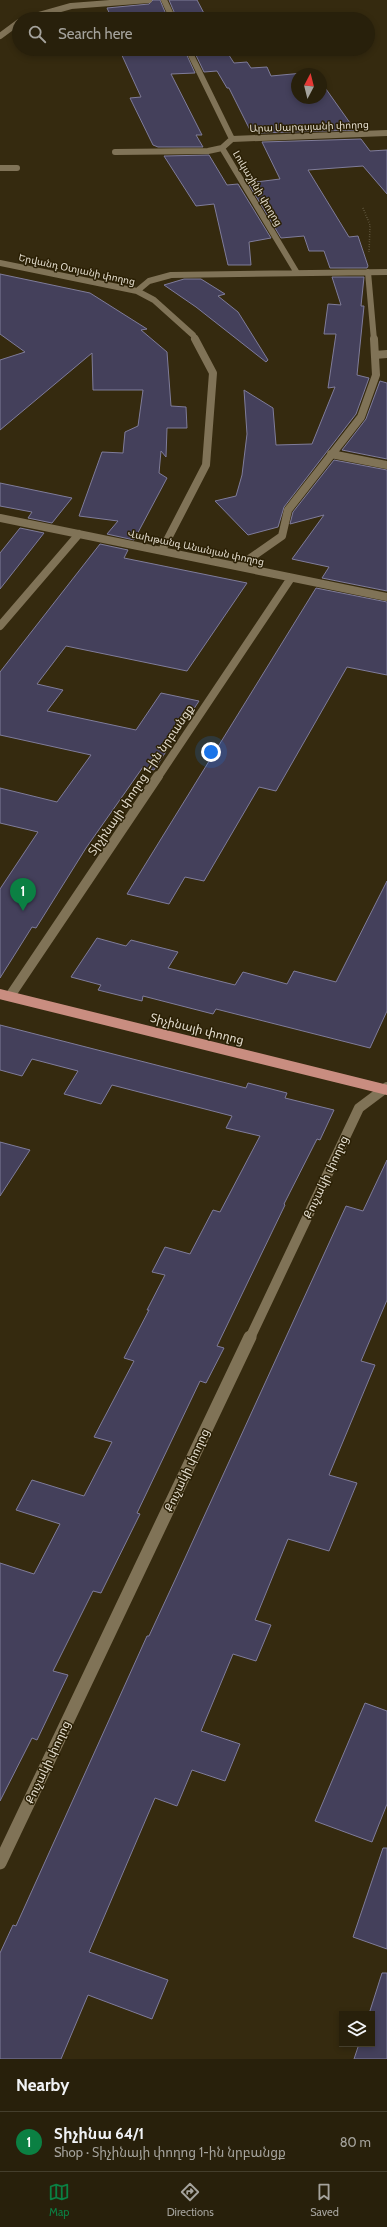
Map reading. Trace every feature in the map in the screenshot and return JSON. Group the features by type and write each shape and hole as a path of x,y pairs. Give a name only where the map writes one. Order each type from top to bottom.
{"main road":[{"name":"Տիչինայի փողոց","path":"5,995 387,1089"}],"street":[{"path":"42,12 72,5 149,0"},
{"path":"170,12 164,0 172,0"},
{"path":"0,36 12,27"},
{"name":"Լուկաշինի փողոց","path":"191,56 232,139 222,148 297,273"},
{"name":"Արա Սարգսյանի փողոց","path":"232,139 275,139 387,133"},
{"path":"115,152 208,151 222,148"},
{"path":"0,168 17,168"},
{"name":"Երվանդ Օտյանի փողոց","path":"0,262 137,291 154,300 193,335 212,373 206,465 162,550"},
{"path":"239,566 282,536 288,510 361,417 376,375 374,310 368,272"},
{"path":"137,291 149,281 171,275 387,272"},
{"path":"375,355 387,354"},
{"path":"331,454 387,465"},
{"name":"Վախթանգ Անանյան փողոց","path":"0,518 387,597"},
{"path":"0,626 79,534"},
{"name":"Տիչինայի փողոց 1-ին նրբանցք","path":"5,995 291,578"},
{"name":"Քուչակի փողոց","path":"0,1863 359,1108 387,1089"}],"path":[{"path":"363,208 370,225 368,272"}],"building":[{"path":"153,0 160,0 165,12 109,12 107,8 149,4"},
{"path":"169,0 197,0 203,12 174,12"},
{"path":"122,56 187,56 195,73 171,74 202,135 196,135 203,147 158,147 153,145 130,98 141,97"},
{"path":"196,56 230,56 234,63 247,62 251,68 267,67 271,76 291,74 291,104 327,104 327,90 355,130 258,133 256,129 250,130 229,88 227,88 217,71 204,72"},
{"path":"361,139 370,151 387,150 387,194 363,166 308,170 349,237 358,236 368,266 367,268 330,268 324,251 309,251 304,236 281,238 248,183 280,179 262,142"},
{"path":"209,155 227,185 238,184 271,238 249,242 251,265 228,265 214,204 196,206 164,156"},
{"path":"0,274 90,293 147,329 141,330 167,352 171,406 186,407 187,428 167,428 166,457 161,451 159,473 167,478 134,540 107,534 118,521 79,516 102,452 123,453 125,432 138,426 143,390 93,390 92,353 0,430 0,360 25,352 0,334"},
{"path":"332,277 364,277 361,306 364,306 357,375 369,378 356,414 284,507 278,527 248,535 215,501 236,496 242,475 247,434 244,390 273,408 276,445 312,444 335,387 328,388 336,334 324,334 328,304 341,305"},
{"path":"184,279 201,279 225,294 218,296 238,312 268,360 266,362 196,307 164,285"},
{"path":"380,381 387,383 387,459 342,450 366,419"},
{"path":"334,460 387,470 387,591 322,578 329,567 292,559 324,515 290,524 293,512"},
{"path":"0,483 72,498 52,523 28,518 32,512 0,506"},
{"path":"20,528 44,533 0,589 0,553"},
{"path":"100,544 128,550 124,558 247,583 187,671 66,646 37,684 63,690 47,711 136,730 161,693 199,701 154,770 143,767 86,848 36,928 32,927 0,978 0,889 38,832 0,823 0,788 57,802 91,755 0,735 0,672"},
{"path":"316,588 387,602 387,675 347,667 276,791 259,787 204,881 185,877 169,904 127,894"},
{"path":"387,881 387,1011 370,1048 216,1009 213,1014 143,996 142,1001 98,990 101,985 71,977 97,938 126,946 131,940 178,952 168,968 235,985 243,972 287,984 294,971 336,982"},
{"path":"0,1025 246,1088 248,1083 287,1093 285,1098 334,1110 320,1140 317,1139 284,1204 285,1205 217,1346 224,1348 206,1383 200,1381 137,1513 140,1514 101,1593 93,1591 53,1671 68,1675 37,1740 32,1738 0,1801 0,1563 34,1574 60,1524 16,1510 32,1480 84,1496 112,1442 94,1437 134,1361 124,1358 165,1275 152,1272 165,1247 190,1254 213,1210 220,1212 260,1136 226,1128 232,1116 112,1085 101,1104 64,1094 78,1071 32,1059 22,1076 0,1070"},
{"path":"0,1142 30,1150 0,1196"},
{"path":"387,1160 387,1300 361,1361 375,1365 329,1475 357,1483 329,1551 288,1539 255,1620 271,1625 256,1661 233,1654 201,1731 240,1744 225,1781 192,1770 177,1806 155,1798 89,1952 168,1980 152,2019 88,1995 61,2059 0,2059 0,1953 13,1925 16,1926 147,1636 149,1636 175,1580 346,1206 363,1211"},
{"path":"365,1703 387,1711 387,1804 372,1842 315,1821"},
{"path":"383,1848 387,1848 387,1949 353,1937"},
{"path":"382,1973 387,1973 387,2059 354,2059 358,2047 375,2047 375,2011 370,2011"}],"place":[{"name":"Տիչինա 64/1","path":"23,911"}]}
